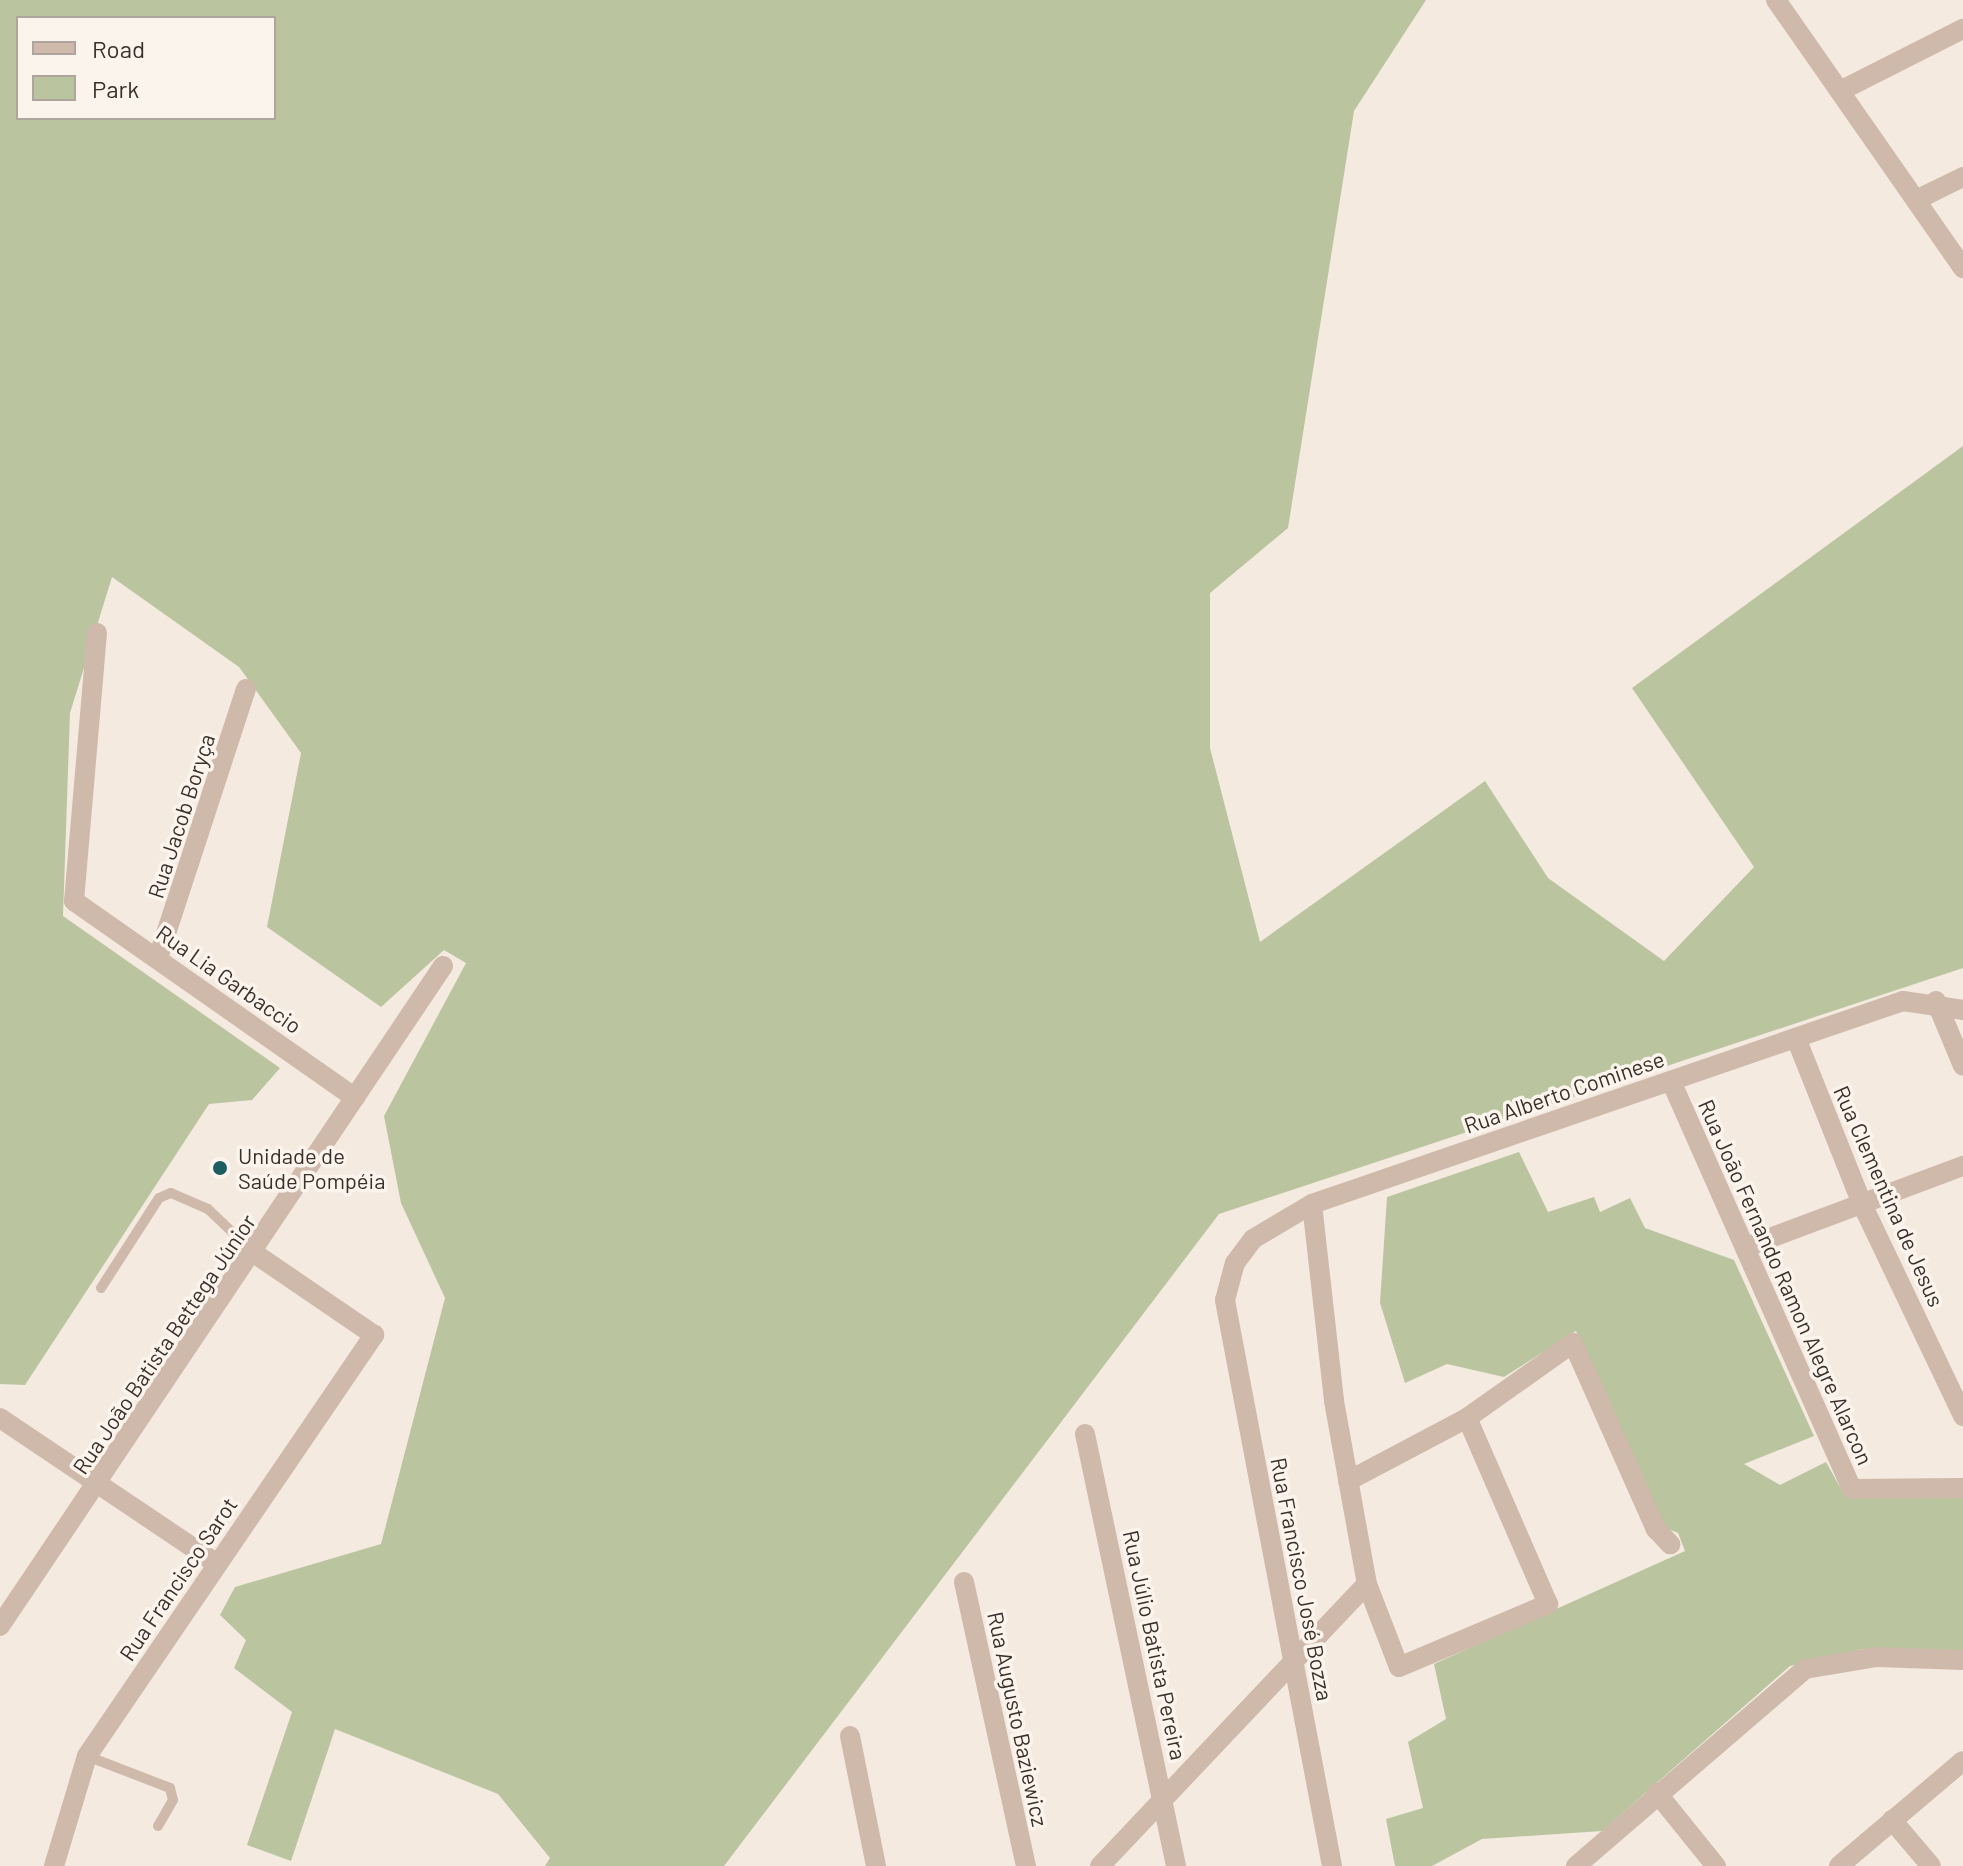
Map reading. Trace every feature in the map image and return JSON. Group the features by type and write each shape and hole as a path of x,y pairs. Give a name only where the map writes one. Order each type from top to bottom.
{"street":[{"path":"1776,0 1963,268"},
{"path":"1840,91 1963,29"},
{"path":"1916,200 1963,177"},
{"name":"Rua Lia Garbaccio","path":"97,633 74,901 355,1098"},
{"name":"Rua Jacob Boryça","path":"158,958 246,689"},
{"name":"Rua João Batista Bettega Júnior","path":"0,1626 254,1253 443,966"},
{"name":"Rua Alberto Cominese","path":"1225,1300 1235,1263 1253,1239 1312,1204 1903,1001 1936,1001 1963,1010"},
{"path":"1936,1001 1963,1066"},
{"name":"Rua Clementina de Jesus","path":"1796,1038 1862,1204 1963,1416"},
{"name":"Rua João Fernando Ramon Alegre Alarcon","path":"1671,1081 1852,1489 1963,1488"},
{"path":"1746,1247 1963,1166"},
{"path":"1312,1204 1348,1481 1367,1584 1399,1667 1548,1604 1467,1418"},
{"name":"Rua Francisco Sarot","path":"54,1866 87,1756 374,1335 254,1253"},
{"name":"Rua Francisco José Bozza","path":"1225,1300 1332,1866"},
{"path":"1348,1481 1467,1418 1573,1343 1656,1529 1670,1544"},
{"path":"0,1418 217,1564"},
{"name":"Rua Júlio Batista Pereira","path":"1085,1434 1176,1866"},
{"name":"Rua Augusto Baziewicz","path":"964,1582 1026,1866"},
{"path":"1100,1866 1367,1584"},
{"path":"1576,1866 1657,1793 1805,1669 1877,1657 1963,1660"},
{"path":"850,1736 876,1866"},
{"path":"1839,1866 1963,1761"},
{"path":"1657,1793 1716,1866"},
{"path":"1892,1820 1931,1866"}],"lane":[{"path":"101,1288 159,1198 171,1193 208,1209 254,1253"},
{"path":"87,1756 170,1788 173,1800 158,1826"}],"green space":[{"path":"0,0 1426,0 1354,111 1288,528 1210,593 1210,748 1260,942 1485,781 1548,878 1664,961 1754,867 1632,688 1963,446 1963,968 1219,1214 724,1866 545,1866 550,1858 498,1794 335,1729 291,1861 247,1845 292,1712 234,1668 246,1640 220,1615 235,1587 381,1544 445,1298 401,1203 384,1116 466,963 444,950 381,1007 267,927 301,753 239,667 112,577 70,713 63,916 280,1068 252,1100 209,1104 25,1385 0,1384"},
{"path":"1519,1152 1548,1212 1594,1197 1600,1212 1630,1198 1645,1228 1734,1260 1814,1436 1744,1464 1780,1485 1826,1462 1845,1496 1963,1497 1963,1651 1863,1649 1790,1666 1602,1831 1482,1839 1432,1866 1395,1866 1386,1819 1423,1808 1408,1742 1446,1719 1434,1664 1685,1551 1678,1533 1661,1526 1576,1331 1504,1377 1447,1364 1405,1383 1380,1303 1387,1197"}],"place":[{"name":"Unidade de Saúde Pompéia","path":"220,1168"}]}
